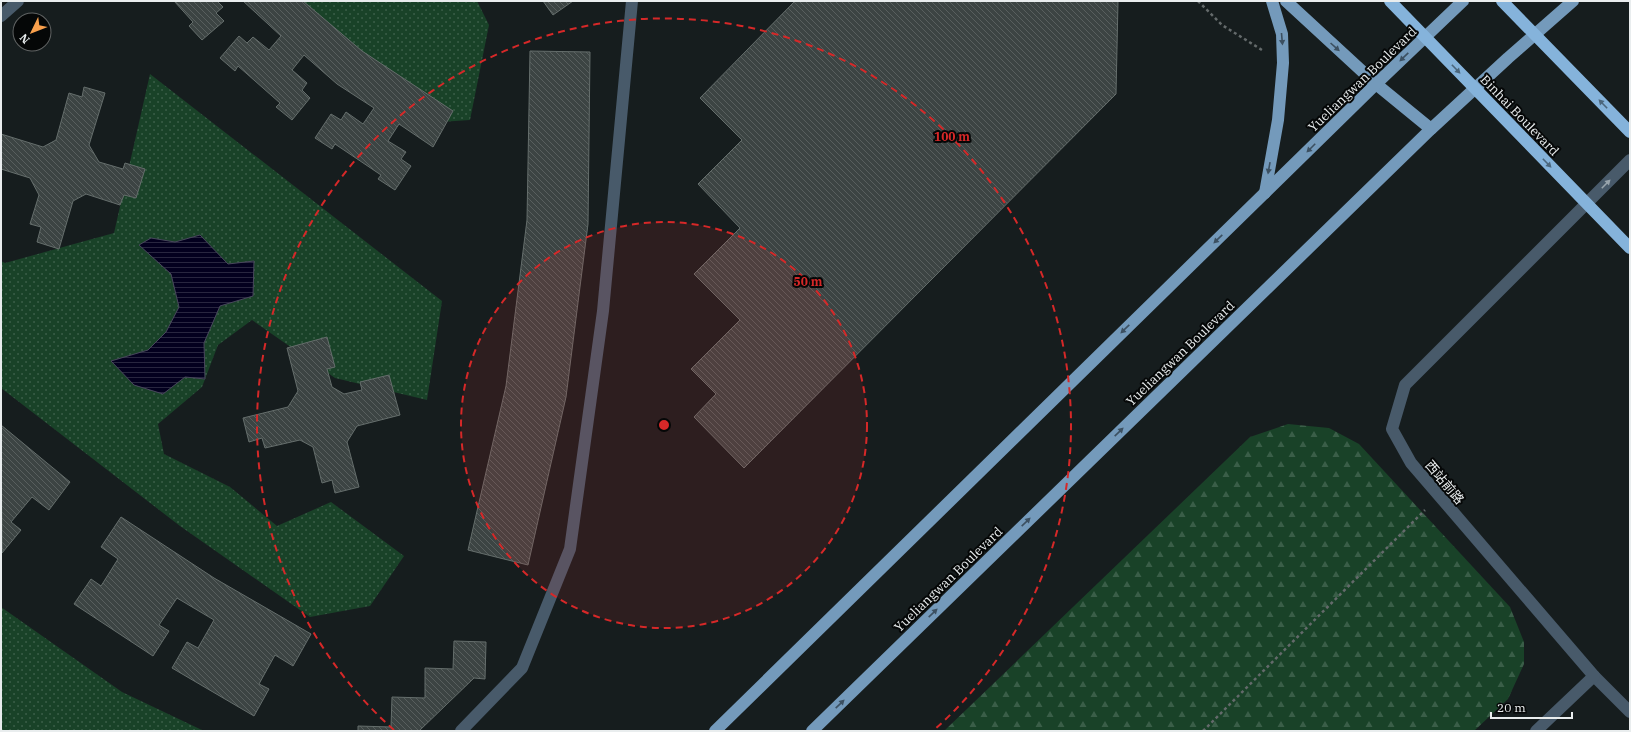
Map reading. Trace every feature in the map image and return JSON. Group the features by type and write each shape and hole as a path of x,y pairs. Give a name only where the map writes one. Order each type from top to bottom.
{"highway":[{"name":"Binhai Boulevard","path":"1390,1 1630,248"},
{"path":"1502,1 1630,132"}],"main road":[{"path":"1264,194 1278,120 1283,63 1282,34 1272,1"},
{"path":"1286,1 1376,84 1431,129"},
{"name":"Yueliangwan Boulevard","path":"715,731 1376,84 1463,1"},
{"name":"Yueliangwan Boulevard","path":"812,731 1431,129 1573,1"}],"street":[{"path":"1,16 18,1"},
{"path":"461,731 522,668 570,549 603,311 632,1"},
{"name":"西站前路","path":"1630,160 1405,385 1392,429 1411,463 1439,497 1594,676 1630,712"},
{"path":"1536,731 1594,676"}],"path":[{"path":"1198,1 1222,25 1283,63"},
{"path":"1202,731 1439,497"}],"green space":[{"path":"270,1 477,1 489,25 470,120 440,122"},
{"path":"150,74 442,301 427,400 335,378 252,320 218,345 202,387 158,424 164,454 230,487 277,526 331,502 404,556 370,606 310,617 180,526 1,388 1,261 5,263 114,233"},
{"path":"1288,424 1329,428 1359,444 1510,607 1524,642 1524,664 1508,699 1474,731 944,731 1250,437"},
{"path":"1,607 122,692 204,731 1,731"}],"water":[{"path":"200,235 228,264 254,261 253,296 220,306 204,343 205,379 185,377 163,394 134,385 111,361 148,350 166,332 179,307 171,274 139,245 151,238 175,242"}],"building":[{"path":"174,1 217,1 223,7 216,13 224,21 202,40 189,26 193,22"},
{"path":"243,1 303,1 362,51 453,111 433,147 399,124 388,141 406,152 401,159 411,166 395,190 378,179 381,175 335,144 332,149 315,138 331,114 341,120 346,112 363,124 374,108 337,84 304,55 292,70 307,83 302,90 310,98 292,120 276,107 280,103 238,66 235,71 220,58 239,36 247,43 253,37 269,50 281,36"},
{"path":"543,1 573,1 553,15"},
{"path":"795,1 1118,1 1116,94 744,468 694,417 716,394 691,369 740,320 694,274 740,228 698,184 742,140 700,98"},
{"path":"530,51 590,52 588,224 566,397 528,565 468,550 506,386 527,220"},
{"path":"84,87 105,93 89,145 99,162 123,169 125,163 145,169 136,198 124,195 120,205 86,194 73,201 59,249 37,242 41,227 30,224 39,195 30,178 1,169 1,134 43,147 56,140 69,93 82,97"},
{"path":"327,337 335,367 327,369 332,387 344,394 362,390 360,382 389,375 400,415 357,426 347,442 359,487 335,493 332,480 322,483 313,447 300,440 265,448 262,438 249,442 243,418 288,407 298,391 287,348"},
{"path":"1,425 70,482 49,510 32,497 11,522 21,530 2,553"},
{"path":"121,517 214,578 311,634 293,666 275,655 259,684 269,689 254,716 172,668 187,642 198,648 214,620 177,598 159,625 169,631 153,656 74,604 91,579 101,586 118,559 101,547"},
{"path":"454,641 486,642 485,679 474,678 419,731 358,731 358,726 391,727 392,697 425,698 425,668 453,669"}]}
